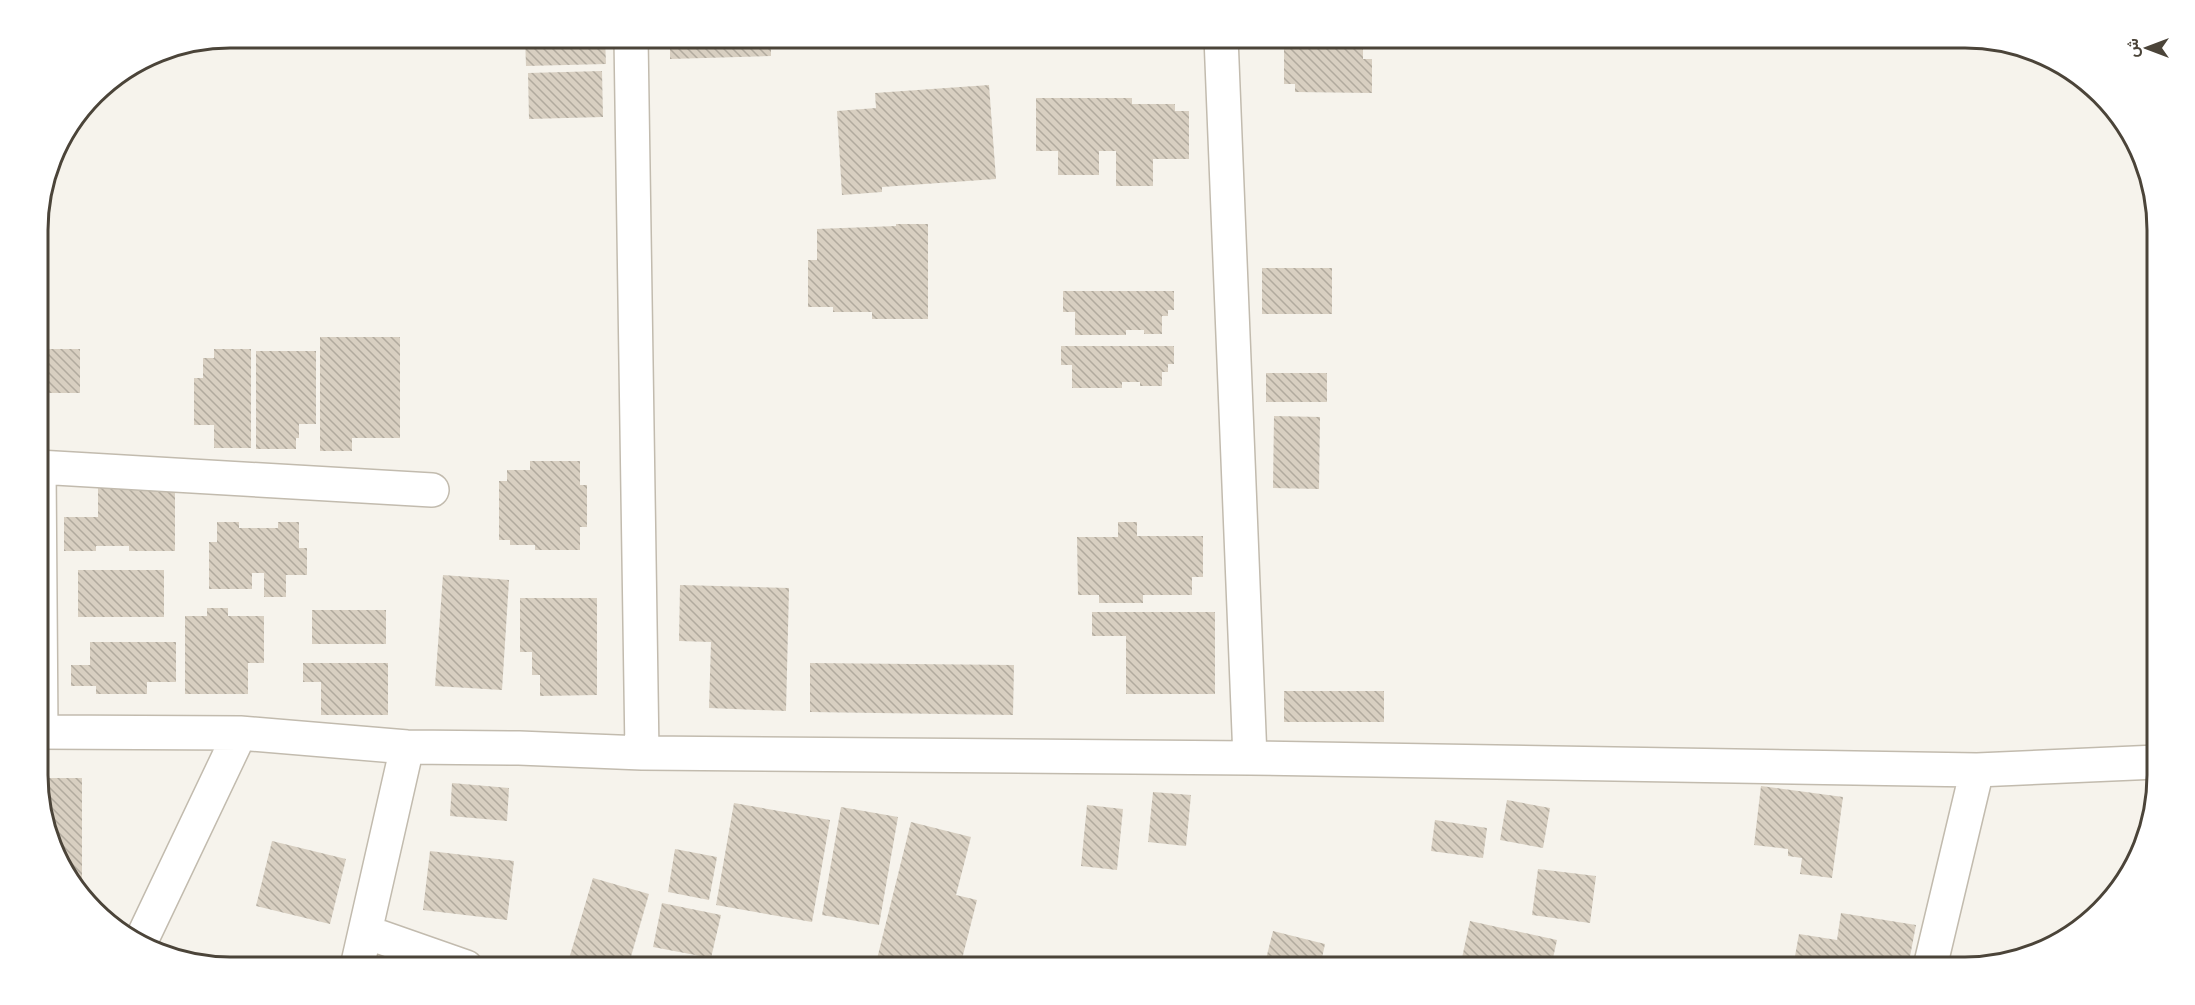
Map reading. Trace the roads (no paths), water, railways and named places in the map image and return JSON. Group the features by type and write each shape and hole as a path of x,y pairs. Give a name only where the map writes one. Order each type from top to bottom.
{"street":[{"path":"631,48 642,753"},
{"path":"1221,48 1250,758"},
{"path":"48,468 432,490"},
{"path":"48,732 240,733 406,747 519,748 642,753 1250,758 1977,770 2147,762"},
{"path":"144,935 240,733"},
{"path":"360,957 406,747"},
{"path":"1932,957 1977,770"},
{"path":"366,932 435,957"}]}
